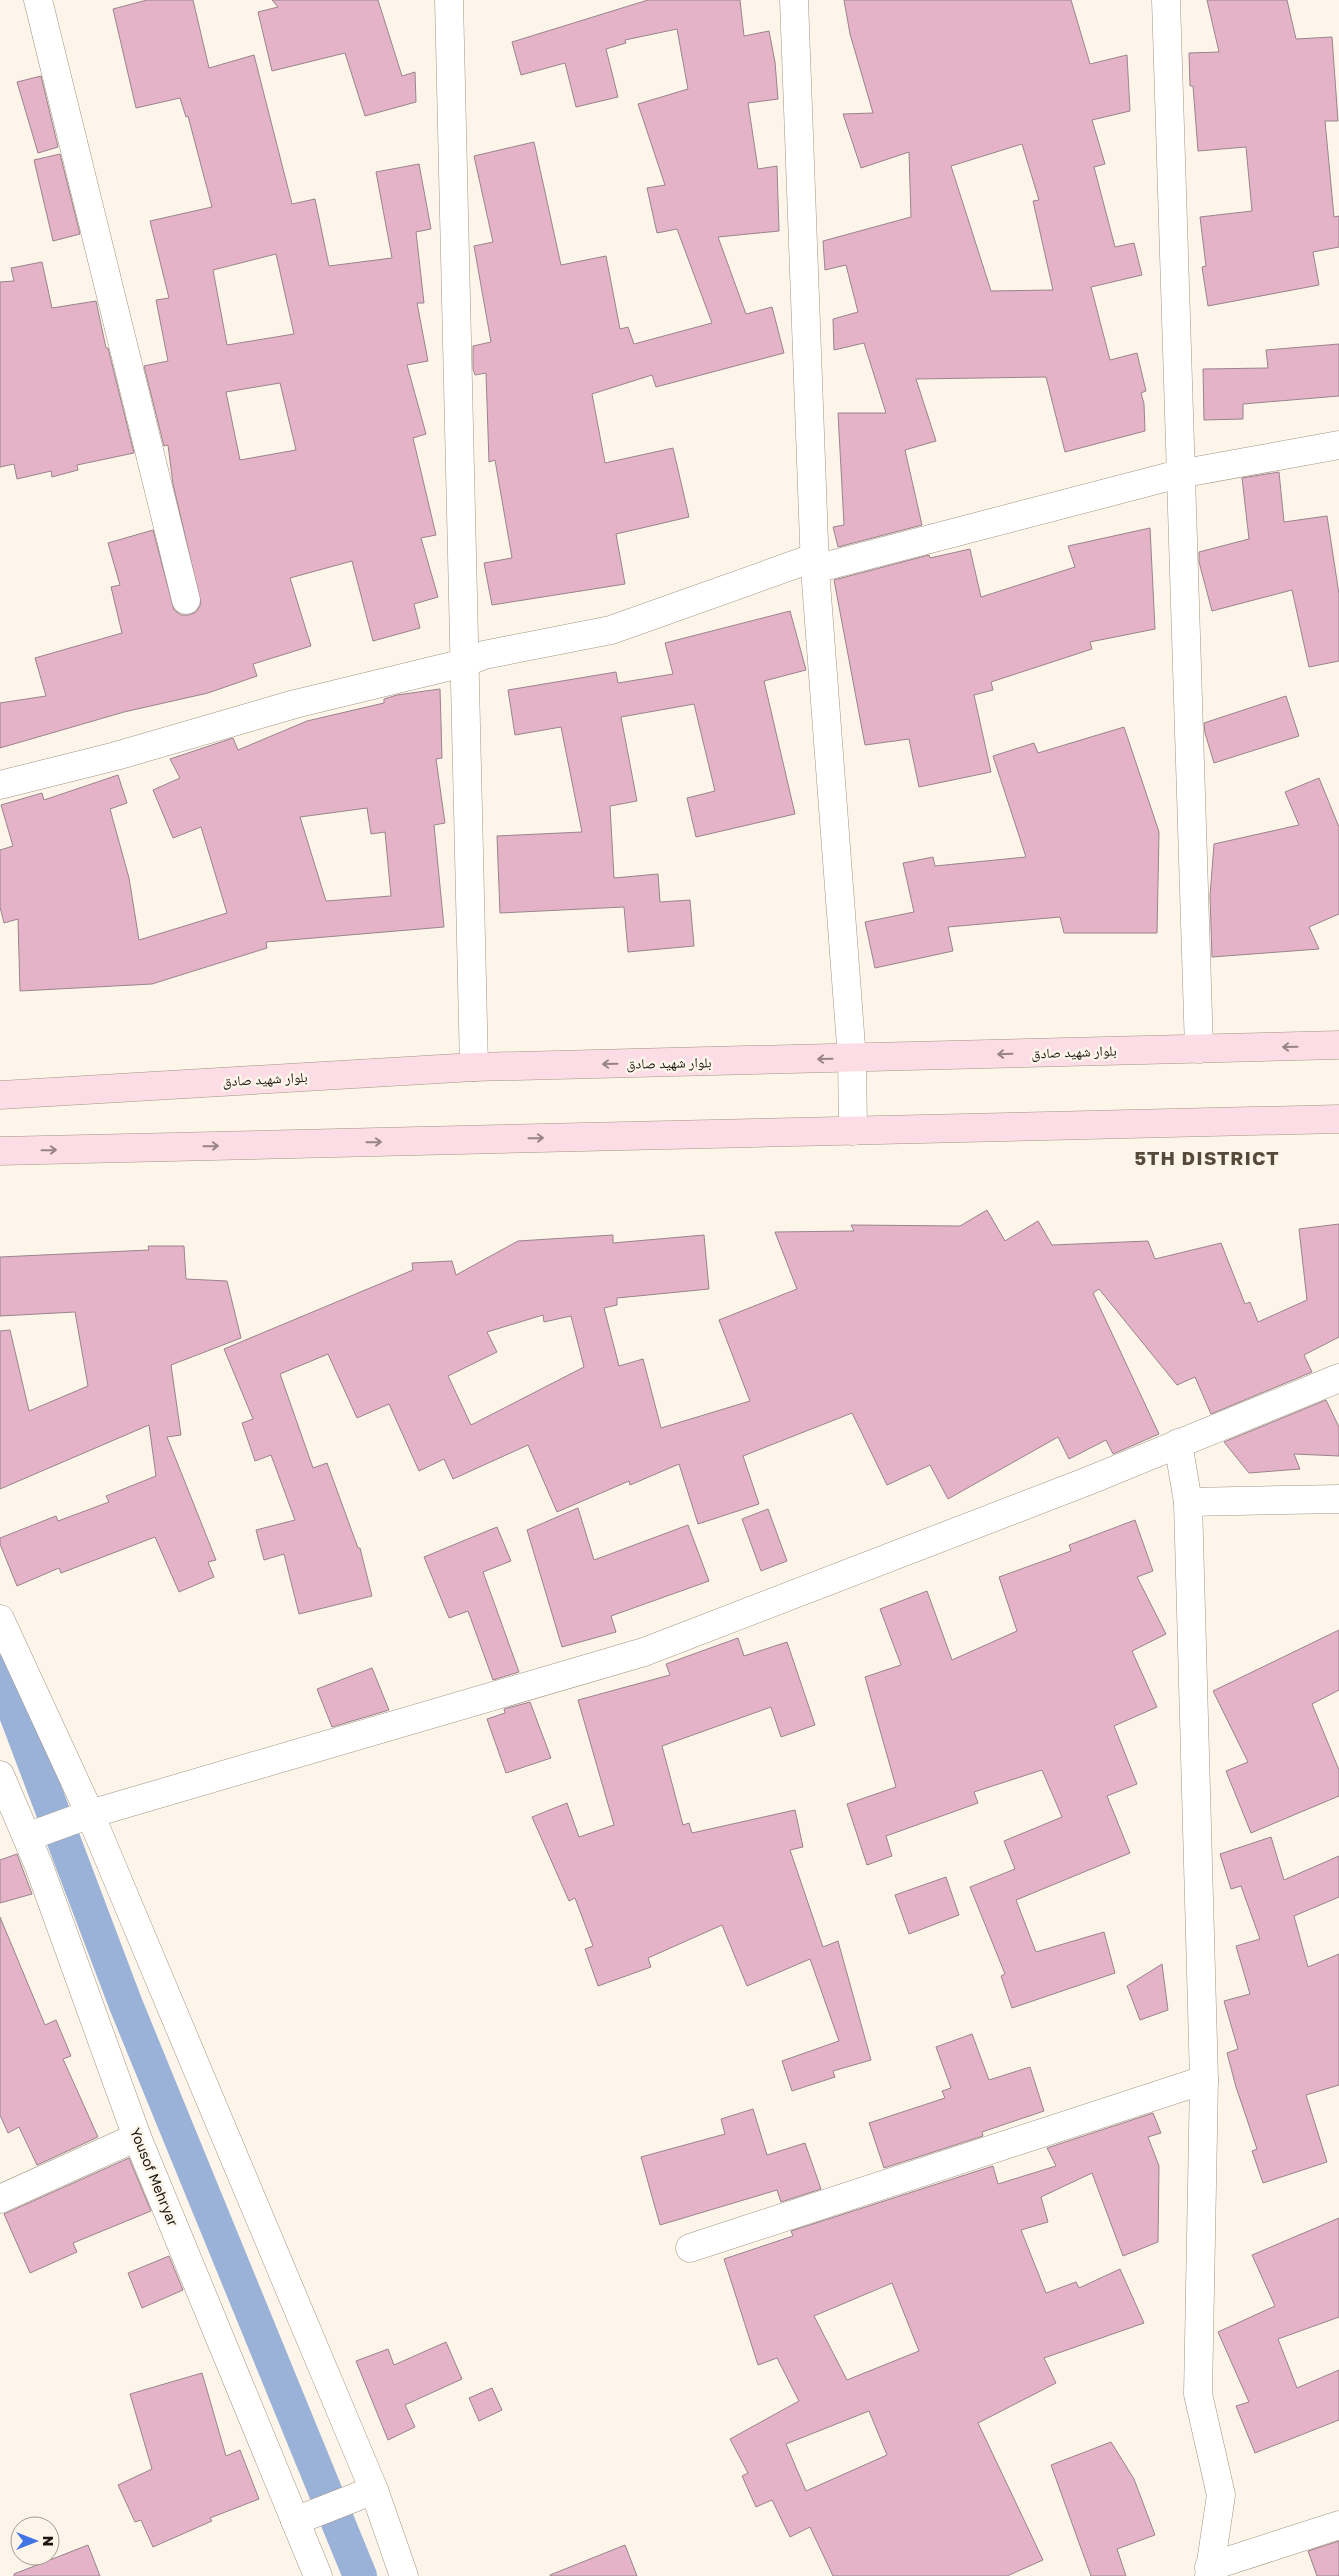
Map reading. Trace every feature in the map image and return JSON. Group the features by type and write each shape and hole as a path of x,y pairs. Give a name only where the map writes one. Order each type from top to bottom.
{"main road":[{"name":"بلوار شهید صادق","path":"0,1095 474,1067 852,1059 1339,1045"},
{"path":"0,1151 1339,1119"}],"street":[{"path":"38,0 186,600"},
{"path":"449,0 474,1067"},
{"path":"794,0 816,563 852,1059 853,1130"},
{"path":"1166,0 1179,474 1199,1049"},
{"path":"0,785 133,752 295,704 464,663 484,655 611,630 816,563 1179,474 1339,445"},
{"path":"33,1835 85,1816 644,1652 1070,1488 1339,1378"},
{"path":"1178,1443 1188,1502 1204,2080 1198,2394 1221,2495 1209,2571 1339,2524"},
{"path":"1188,1502 1339,1499"},
{"path":"0,1619 374,2490 404,2576"},
{"name":"Yousof Mehryar","path":"0,1775 33,1835 137,2137 318,2576"},
{"path":"690,2248 1204,2080"},
{"path":"0,2199 137,2137"},
{"path":"295,2520 374,2490"}],"building":[{"path":"147,0 193,0 209,68 254,55 292,204 315,199 329,266 392,258 376,172 419,164 431,229 416,232 424,303 417,303 428,361 407,365 426,434 413,438 436,535 421,538 438,597 414,604 420,628 373,641 352,561 290,578 311,646 253,664 257,676 208,693 124,712 0,748 0,703 46,696 35,658 122,633 111,587 120,585 108,543 153,530 174,610 181,615 189,615 196,612 201,604 173,484 168,445 164,446 144,366 168,361 156,300 169,298 150,221 212,207 188,116 186,117 180,98 136,108 113,9","holes":["276,254 294,334 227,345 213,270","280,383 296,450 240,460 226,392"]},
{"path":"272,0 378,0 402,76 415,72 416,102 365,116 345,53 272,71 258,12 278,7"},
{"path":"648,0 740,0 744,36 769,31 775,62 778,99 748,103 758,169 777,166 779,231 718,237 746,314 772,307 784,353 656,387 652,375 592,394 605,463 673,448 689,517 616,534 625,584 492,605 484,563 512,558 495,460 489,462 486,373 475,375 473,369 473,346 491,342 474,246 493,242 474,156 534,142 561,265 606,256 620,329 628,327 634,344 712,323 677,229 657,233 647,188 665,185 638,104 688,89 677,29 625,40 626,43 606,49 618,97 576,107 565,63 521,75 512,42"},
{"path":"844,0 1071,0 1090,64 1127,55 1130,111 1092,120 1105,164 1094,167 1115,247 1134,243 1142,275 1091,287 1110,360 1137,353 1146,391 1141,393 1144,404 1145,431 1065,452 1046,377 916,379 936,441 905,450 922,525 838,547 833,527 844,525 838,413 886,413 864,343 834,350 833,319 858,312 846,265 825,270 823,241 911,217 909,152 861,168 843,114 873,113 850,34","holes":["1022,144 1039,200 1033,201 1053,290 991,291 951,166"]},
{"path":"1207,0 1287,0 1296,39 1332,37 1338,121 1325,121 1334,217 1339,216 1339,247 1313,252 1319,285 1208,306 1202,267 1206,266 1200,217 1252,211 1246,147 1198,151 1193,86 1190,86 1189,53 1219,52"},
{"path":"41,76 58,147 38,153 17,82"},
{"path":"60,154 80,234 53,241 34,160"},
{"path":"42,262 52,308 96,301 106,348 108,348 134,453 77,465 78,470 52,477 51,471 17,479 14,464 0,467 0,282 14,281 11,268"},
{"path":"1339,344 1339,396 1243,404 1243,419 1204,420 1203,369 1268,368 1266,350"},
{"path":"1279,472 1284,522 1327,516 1339,594 1339,661 1309,667 1292,590 1212,611 1199,562 1199,552 1249,539 1242,478"},
{"path":"1150,528 1155,629 1090,642 1092,649 991,682 993,690 974,695 991,772 919,787 909,739 865,745 834,580 929,555 930,558 970,549 981,597 1075,567 1068,546"},
{"path":"790,611 806,670 764,681 795,814 696,837 687,798 715,791 694,704 621,717 637,801 610,806 614,878 658,874 660,902 690,900 694,946 628,952 624,907 500,913 497,836 582,832 561,727 515,735 508,690 616,672 618,683 673,674 665,643"},
{"path":"440,689 442,758 436,759 445,823 434,825 444,927 266,942 267,948 152,984 20,991 18,919 4,923 0,907 0,850 13,846 1,805 42,793 44,800 118,775 127,803 110,809 129,878 139,940 227,913 201,827 173,838 153,790 180,778 170,759 233,738 238,750 307,721 384,703 384,699 397,695","holes":["367,808 371,834 385,832 391,896 326,901 300,817"]},
{"path":"1286,696 1299,736 1214,763 1204,723"},
{"path":"1124,727 1159,832 1157,933 1064,933 1060,917 948,927 953,951 875,968 865,922 914,912 903,863 933,857 935,866 1026,857 993,756 1034,743 1038,753"},
{"path":"1319,778 1339,827 1339,914 1309,927 1319,949 1212,957 1210,896 1214,844 1299,825 1285,792"},
{"path":"987,1210 1005,1241 1038,1221 1052,1245 1148,1241 1155,1259 1221,1243 1245,1304 1250,1302 1258,1322 1307,1300 1299,1229 1339,1224 1339,1337 1304,1355 1312,1372 1211,1414 1195,1377 1177,1385 1099,1289 1093,1293 1159,1434 1113,1454 1106,1440 1069,1459 1058,1437 948,1499 930,1465 887,1485 852,1413 743,1456 759,1504 698,1524 679,1464 630,1485 629,1481 557,1512 528,1445 453,1479 444,1459 419,1471 389,1404 357,1418 328,1354 280,1374 313,1468 327,1463 358,1548 360,1548 372,1596 299,1614 284,1554 264,1560 256,1530 295,1520 271,1455 255,1461 242,1423 253,1419 224,1349 413,1270 412,1263 452,1261 456,1275 518,1241 613,1235 613,1243 704,1235 709,1289 617,1298 617,1305 604,1308 619,1366 643,1359 661,1428 750,1401 719,1320 797,1289 775,1232 854,1231 851,1225 960,1226","holes":["543,1315 544,1322 571,1316 584,1367 471,1425 448,1376 497,1352 487,1332"]},
{"path":"148,1246 184,1246 186,1279 227,1281 241,1338 171,1365 181,1435 167,1437 216,1560 208,1562 214,1577 179,1592 155,1537 61,1573 59,1568 17,1586 0,1544 0,1538 56,1516 58,1521 109,1502 106,1496 156,1476 149,1425 0,1489 0,1331 10,1330 29,1411 88,1386 75,1312 0,1316 0,1257 149,1250"},
{"path":"1326,1400 1339,1427 1339,1456 1294,1454 1300,1469 1249,1473 1224,1442"},
{"path":"578,1508 594,1560 688,1525 709,1581 611,1616 616,1632 562,1647 527,1530"},
{"path":"768,1509 787,1561 761,1571 742,1519"},
{"path":"1135,1520 1153,1571 1137,1577 1166,1634 1132,1651 1157,1707 1114,1726 1137,1784 1107,1796 1130,1853 1016,1900 1036,1952 1104,1932 1115,1973 1012,2008 1001,1976 1005,1974 970,1887 1015,1869 1004,1841 1062,1817 1042,1770 974,1792 978,1803 886,1836 892,1856 867,1865 847,1804 896,1787 865,1677 901,1665 880,1609 927,1591 952,1660 1017,1631 999,1577 1071,1551 1069,1545"},
{"path":"497,1527 511,1561 483,1572 519,1672 493,1680 468,1611 449,1618 424,1557"},
{"path":"1339,1630 1339,1690 1312,1704 1339,1770 1339,1796 1251,1833 1226,1771 1248,1762 1213,1691"},
{"path":"738,1638 744,1656 787,1642 815,1725 781,1737 771,1707 662,1746 683,1825 689,1823 692,1833 795,1810 803,1847 790,1850 823,1947 838,1941 871,2060 833,2071 835,2077 792,2091 782,2061 839,2041 810,1959 747,1986 722,1925 648,1958 651,1967 598,1986 585,1949 593,1946 575,1898 569,1901 532,1817 567,1803 579,1837 614,1825 578,1700 670,1675 666,1664"},
{"path":"372,1668 389,1710 332,1727 317,1689"},
{"path":"530,1702 551,1758 506,1773 487,1719 505,1713 504,1709"},
{"path":"1271,1837 1284,1880 1339,1856 1339,1897 1294,1916 1308,1967 1339,1954 1339,2085 1306,2095 1327,2162 1263,2183 1252,2151 1257,2149 1236,2087 1227,2053 1238,2049 1224,2001 1250,1994 1236,1946 1260,1939 1241,1886 1231,1889 1220,1854"},
{"path":"17,1854 32,1894 0,1903 0,1860"},
{"path":"946,1877 959,1915 909,1934 895,1895"},
{"path":"0,1917 45,2025 56,2020 71,2056 63,2059 98,2137 37,2165 19,2127 8,2133 0,2115"},
{"path":"1162,1964 1168,2010 1140,2020 1127,1986"},
{"path":"972,2034 989,2080 1030,2067 1044,2111 982,2132 983,2136 884,2168 869,2123 945,2098 942,2091 951,2088 936,2047"},
{"path":"753,2109 767,2155 805,2143 821,2189 781,2202 777,2190 660,2225 641,2157 725,2134 721,2119"},
{"path":"1153,2113 1161,2133 1148,2137 1159,2166 1158,2242 1123,2256 1092,2173 1041,2197 1048,2222 1021,2230 1046,2293 1076,2282 1079,2288 1120,2269 1144,2323 1044,2358 1056,2383 978,2423 1043,2560 1007,2576 833,2576 810,2527 790,2537 772,2500 756,2507 742,2476 748,2473 730,2439 799,2401 777,2358 758,2365 724,2259 793,2236 791,2231 993,2166 998,2184 1056,2166 1047,2148","holes":["892,2283 919,2351 847,2380 814,2316","869,2411 887,2455 806,2491 786,2444"]},
{"path":"129,2158 151,2211 73,2243 77,2252 30,2273 4,2214"},
{"path":"1339,2218 1339,2317 1278,2339 1297,2388 1339,2370 1339,2420 1255,2453 1236,2406 1249,2402 1218,2332 1275,2306 1252,2255"},
{"path":"169,2256 183,2290 142,2308 128,2273"},
{"path":"446,2342 462,2379 405,2405 415,2427 388,2440 356,2361 388,2349 394,2365"},
{"path":"202,2373 226,2456 240,2450 259,2499 210,2518 212,2521 153,2547 141,2520 135,2522 118,2485 152,2469 130,2394"},
{"path":"492,2388 502,2410 479,2421 469,2398"},
{"path":"1111,2442 1134,2479 1155,2535 1117,2549 1126,2576 1091,2576 1051,2465"},
{"path":"1339,2541 1339,2576 1317,2576 1308,2551"},
{"path":"88,2545 100,2576 14,2576 14,2574 34,2566 60,2566 60,2556"},
{"path":"625,2545 637,2576 550,2576 550,2575"}],"waterway":[{"path":"0,1672 126,2005 360,2576"}],"district":[{"name":"5TH DISTRICT","path":"1207,1158"}]}
